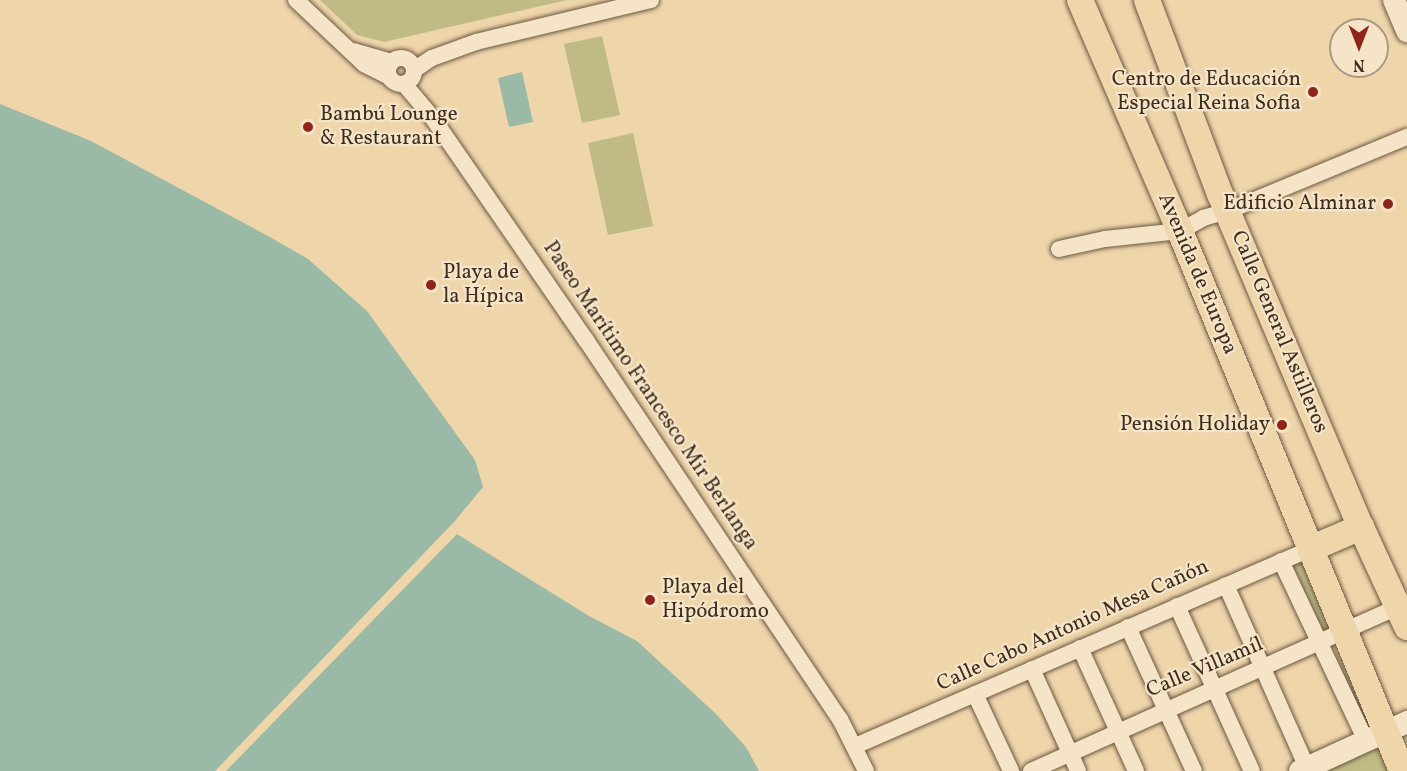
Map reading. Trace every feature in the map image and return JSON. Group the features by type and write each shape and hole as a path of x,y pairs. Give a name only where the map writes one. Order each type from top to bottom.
{"main road":[{"name":"Avenida de Europa","path":"1080,0 1180,231 1402,771"},
{"name":"Calle General Astilleros","path":"1147,0 1228,211 1361,527 1402,617"},
{"path":"1310,549 1361,527"}],"street":[{"path":"296,0 353,51 401,70 476,42 651,0"},
{"path":"1394,0 1407,31"},
{"name":"Paseo Marítimo Francesco Mir Berlanga","path":"401,70 586,340 840,719 866,771"},
{"path":"1059,249 1105,239 1180,231 1203,218 1228,211 1407,137"},
{"name":"Calle Cabo Antonio Mesa Cañón","path":"855,746 1310,549"},
{"path":"1226,585 1263,668 1304,770 1387,732 1320,642 1281,561"},
{"path":"1177,606 1252,771"},
{"name":"Calle Villamíl","path":"1031,771 1345,630 1402,617"},
{"path":"1128,627 1194,771"},
{"path":"1080,648 1136,771"},
{"path":"1032,669 1078,771"},
{"path":"975,694 1011,771"}],"shaded area":[{"path":"320,0 567,0 384,42 357,35"},
{"path":"602,36 620,115 582,123 564,44"},
{"path":"522,72 533,122 509,127 498,78"},
{"path":"0,104 91,141 308,259 367,311 475,460 483,487 454,522 457,534 589,616 637,641 715,713 746,747 759,771 0,771"},
{"path":"633,133 653,226 608,235 588,143"},
{"path":"1304,557 1334,627 1322,633 1292,563"},
{"path":"1384,744 1393,771 1323,771"}],"pier":[{"path":"454,522 457,534 226,771 215,771"}],"place":[{"name":"Centro de Educación Especial Reina Sofia","path":"1313,92"},
{"name":"Bambú Lounge & Restaurant","path":"308,127"},
{"name":"Edificio Alminar","path":"1388,204"},
{"name":"Playa de la Hípica","path":"431,285"},
{"name":"Pensión Holiday","path":"1282,425"},
{"name":"Playa del Hipódromo","path":"650,600"}]}
